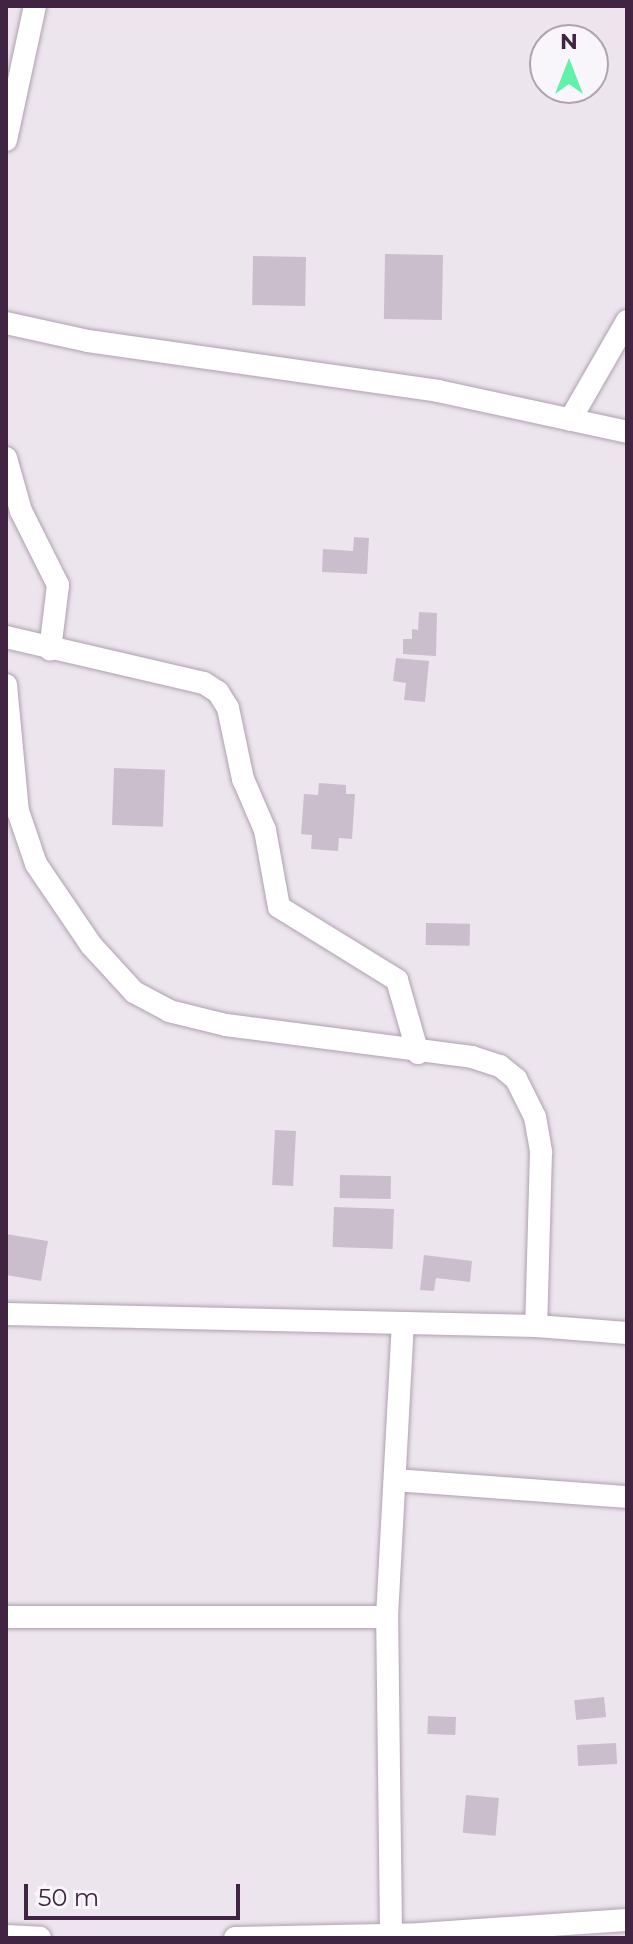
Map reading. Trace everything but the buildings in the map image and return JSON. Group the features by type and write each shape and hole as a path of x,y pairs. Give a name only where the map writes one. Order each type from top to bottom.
{"street":[{"path":"6,140 35,6"},
{"path":"570,420 627,321"},
{"path":"6,323 240,365 438,391 627,432"},
{"path":"6,458 21,511 58,585 50,650"},
{"path":"6,637 50,650 204,683 218,692 228,708 243,779 265,830 279,907 397,980 418,1053"},
{"path":"6,685 18,811 36,864 91,945 134,992 169,1011 226,1025 418,1053 472,1057 500,1066 516,1079 535,1117 541,1152 536,1326"},
{"path":"6,1314 536,1326 627,1333"},
{"path":"391,1933 387,1617 403,1323"},
{"path":"395,1480 627,1497"},
{"path":"6,1617 387,1617"},
{"path":"235,1938 391,1933 420,1936 627,1920"},
{"path":"6,1936 40,1938"}]}
